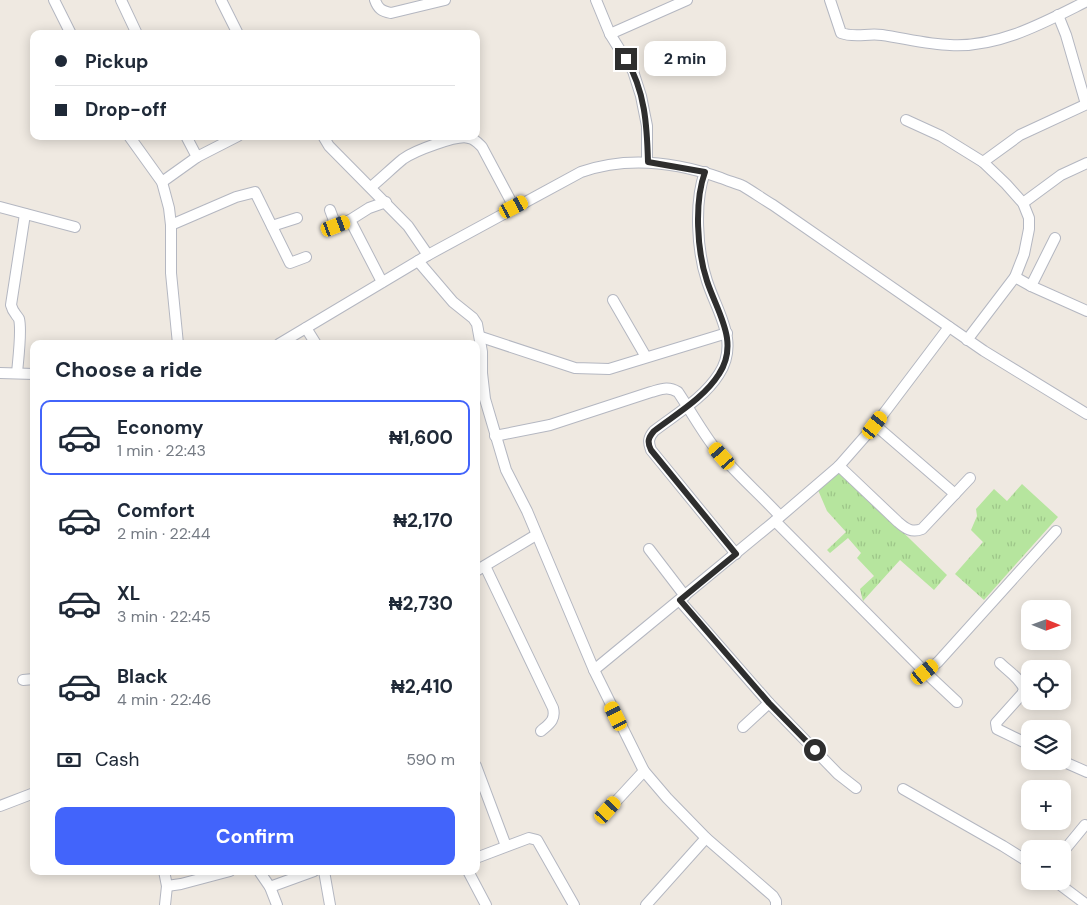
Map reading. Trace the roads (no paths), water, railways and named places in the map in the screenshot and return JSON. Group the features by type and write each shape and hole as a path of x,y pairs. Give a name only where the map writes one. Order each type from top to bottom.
{"street":[{"path":"54,0 69,30"},
{"path":"121,0 135,30"},
{"path":"221,0 236,30"},
{"path":"375,0 378,8 391,13 445,0"},
{"path":"596,0 610,34 633,71 641,96 647,126 648,162"},
{"path":"610,34 687,0"},
{"path":"830,0 841,33 847,36 875,34 950,46 974,44 1009,37 1087,1"},
{"path":"982,162 1020,135 1086,104 1066,35 1058,15"},
{"path":"906,120 941,136 982,162 1006,184 1022,203 1029,218 1029,229 1024,254 1015,277 967,340"},
{"path":"133,140 162,182 169,208 171,273 178,340"},
{"path":"188,140 197,157"},
{"path":"162,182 197,157 230,140"},
{"path":"325,140 329,146 408,226 428,255"},
{"path":"371,187 404,158 448,140"},
{"path":"475,140 482,147 514,207"},
{"path":"286,340 428,255 581,172 598,166 618,163 648,162 705,172 742,186 773,205 967,340 1087,414"},
{"path":"1022,203 1061,175 1087,163"},
{"path":"705,172 700,186 698,202 700,251 706,280 727,333 727,357 720,373 709,388 654,431 650,435 648,443 651,450 736,554"},
{"path":"171,225 236,197 255,192 290,263 306,257"},
{"path":"330,210 336,226 369,208 386,202"},
{"path":"0,207 75,227"},
{"path":"17,374 20,326 11,305 25,214"},
{"path":"272,226 298,218"},
{"path":"350,220 382,282"},
{"path":"1031,286 1054,238"},
{"path":"418,262 453,302 473,318 477,324 481,337 485,399 506,470 527,511 594,670 644,771 706,838 773,896 776,905"},
{"path":"1015,277 1087,311"},
{"path":"613,300 646,358"},
{"path":"594,670 736,554 839,466 875,425 949,327"},
{"path":"306,328 314,340"},
{"path":"481,337 575,368 609,369 727,333"},
{"path":"0,373 30,374"},
{"path":"495,436 550,425 666,388 672,388 678,392 688,406 713,446 747,481 778,519 956,702"},
{"path":"875,425 955,494"},
{"path":"839,466 898,522 916,532 922,529 970,478"},
{"path":"925,672 938,662 1056,531"},
{"path":"536,535 481,568 553,708 554,719 541,731"},
{"path":"649,549 682,598 769,703 838,774 856,788"},
{"path":"1000,663 1015,676 1024,689 1022,694 998,718 996,723 997,729 1021,741"},
{"path":"22,680 30,679"},
{"path":"742,727 769,703"},
{"path":"1071,765 1087,772"},
{"path":"608,810 644,771"},
{"path":"480,777 506,846"},
{"path":"902,789 1021,857"},
{"path":"0,806 30,795"},
{"path":"1071,842 1085,825"},
{"path":"480,856 529,838 537,840 574,905"},
{"path":"646,905 706,838"},
{"path":"165,875 167,886 165,905"},
{"path":"167,886 215,875"},
{"path":"262,875 270,887 277,905"},
{"path":"270,887 303,875"},
{"path":"325,875 330,905"},
{"path":"470,875 486,905"},
{"path":"1067,890 1087,905"}]}
